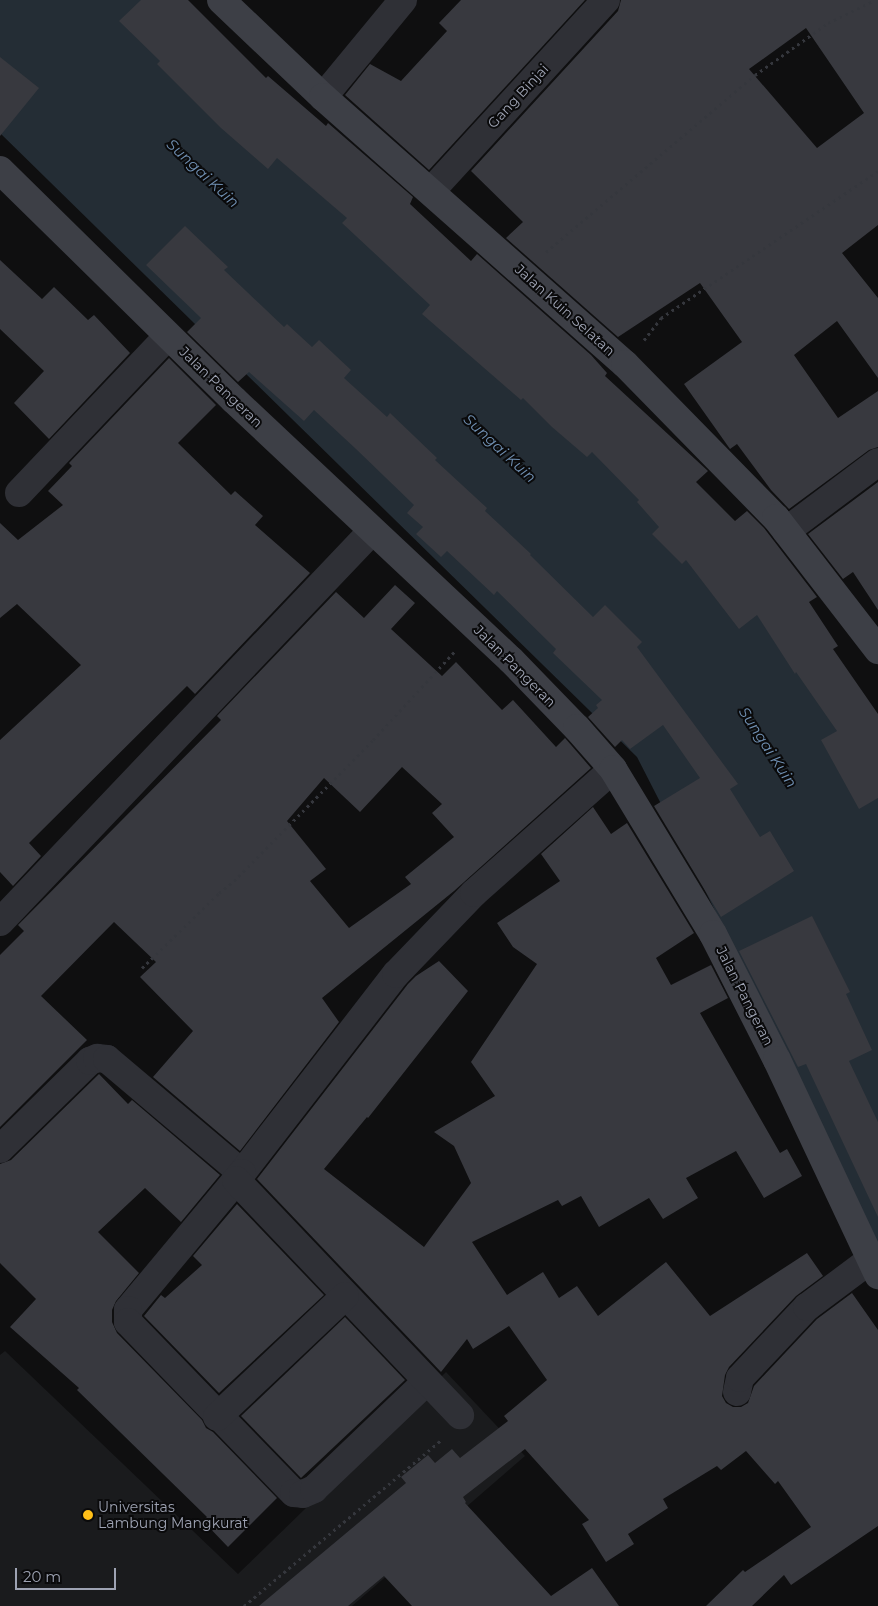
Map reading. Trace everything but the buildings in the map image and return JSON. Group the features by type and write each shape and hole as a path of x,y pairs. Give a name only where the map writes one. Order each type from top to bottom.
{"street":[{"name":"Jalan Kuin Selatan","path":"221,0 324,97 625,364 776,518 878,650"},
{"path":"324,97 403,0"},
{"name":"Gang Binjai","path":"431,191 606,0"},
{"name":"Jalan Pangeran","path":"0,170 168,336 476,628 576,728 613,769 713,934 777,1060 874,1267"},
{"path":"19,493 168,336"},
{"path":"786,530 878,462"},
{"path":"0,922 372,531"},
{"path":"426,1382 314,1489 303,1494 294,1493 217,1416 128,1322 126,1316 128,1310 239,1176 396,974 474,893 613,769"},
{"path":"0,1149 90,1061 97,1058 107,1059 239,1176 345,1296 460,1416"},
{"path":"737,1392 740,1378 807,1307 874,1267"},
{"path":"217,1416 345,1296"}],"path":[{"path":"523,272 755,75 828,23 874,0"},
{"path":"625,364 661,318 878,171"},
{"path":"142,968 219,892 234,881 373,740 476,628"},
{"path":"244,1606 459,1425 460,1416"}],"shaded area":[{"name":"Universitas Lambung Mangkurat","path":"5,1351 238,1574 446,1372 525,1456 352,1606 0,1606 0,1355"}],"water":[{"name":"Sungai Kuin","path":"0,0 168,0 878,723 878,1245 700,880 637,757 0,133"}],"place":[{"name":"Universitas Lambung Mangkurat","path":"88,1515"}]}
